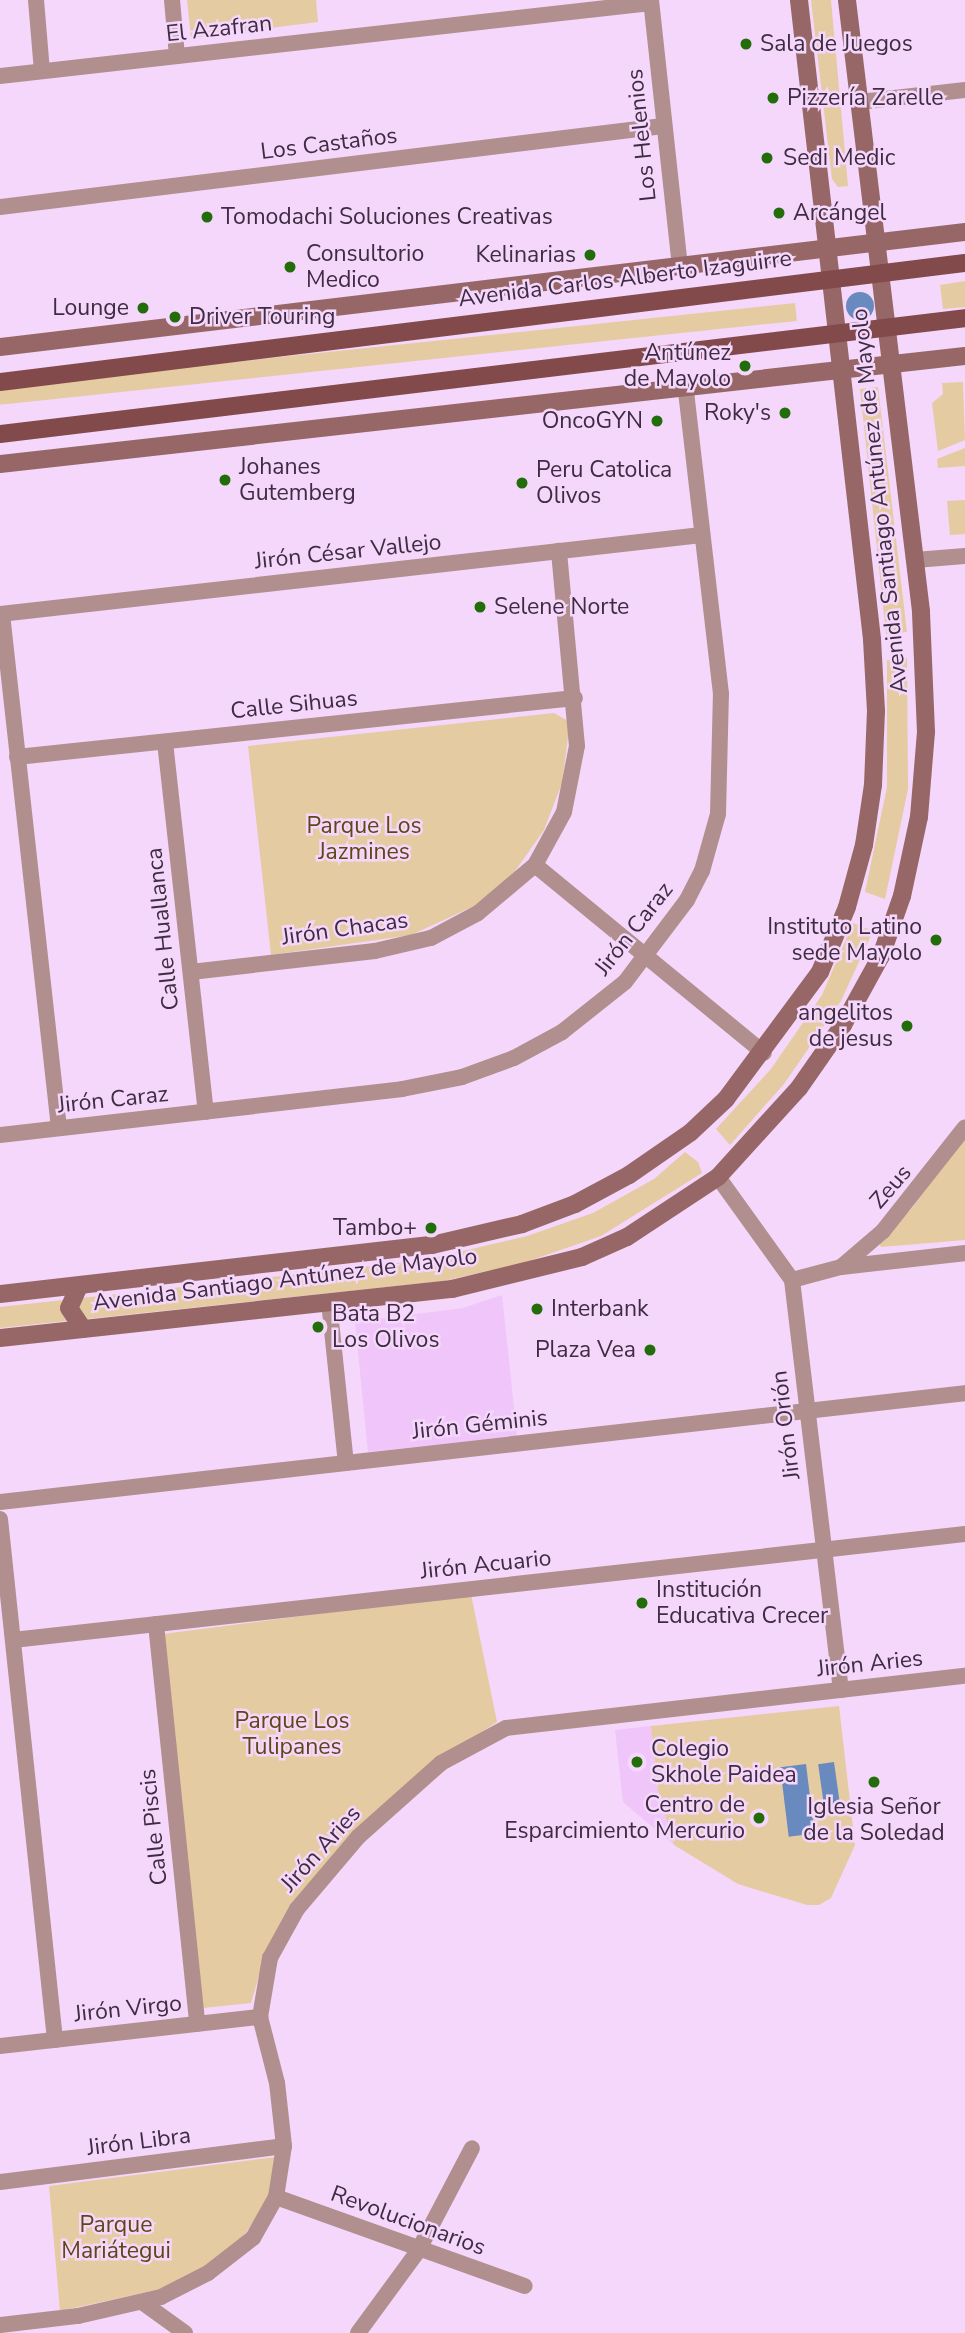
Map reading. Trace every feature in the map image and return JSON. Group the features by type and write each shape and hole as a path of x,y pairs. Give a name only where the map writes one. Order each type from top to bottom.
{"main road":[{"name":"Avenida Santiago Antúnez de Mayolo","path":"0,1294 400,1250 522,1224 629,1175 691,1132 726,1099 764,1053 820,972 847,906 864,845 873,785 872,639 799,0"},
{"name":"Avenida Santiago Antúnez de Mayolo","path":"0,1338 452,1289 582,1257 638,1231 718,1177 799,1088 843,1025 881,956 902,896 919,817 926,732 915,560 847,0"},
{"name":"Avenida Carlos Alberto Izaguirre","path":"0,347 965,232"},
{"name":"Avenida Carlos Alberto Izaguirre","path":"0,382 965,263"},
{"path":"0,434 965,318"},
{"path":"0,464 685,385 965,356"},
{"path":"79,1286 69,1308 83,1329"},
{"path":"53,1289 65,1309 58,1332"}],"street":[{"path":"36,0 42,71"},
{"path":"172,0 177,56"},
{"name":"El Azafran","path":"0,76 651,2"},
{"name":"Los Helenios","path":"651,2 680,266"},
{"path":"859,102 965,90"},
{"name":"Los Castaños","path":"0,207 663,126"},
{"name":"Jirón Caraz","path":"0,1135 402,1089 482,1071 584,1016 612,995 646,958 702,871 718,814 721,694 685,385"},
{"name":"Jirón César Vallejo","path":"1,614 702,535"},
{"name":"Jirón Chacas","path":"191,972 412,944 478,913 535,865 556,831 570,794 578,738 559,551"},
{"path":"915,560 965,556"},
{"path":"1,614 59,1128"},
{"name":"Calle Sihuas","path":"17,757 575,698"},
{"name":"Calle Huallanca","path":"165,742 206,1112"},
{"path":"535,865 764,1053"},
{"name":"Zeus","path":"841,1267 883,1231 965,1127"},
{"name":"Jirón Orión","path":"718,1177 792,1280 841,1690"},
{"path":"792,1280 841,1267 965,1253"},
{"path":"329,1302 346,1463"},
{"name":"Jirón Géminis","path":"0,1502 965,1393"},
{"path":"0,1519 55,2040"},
{"name":"Jirón Acuario","path":"13,1640 965,1534"},
{"name":"Calle Piscis","path":"156,1625 197,2024"},
{"name":"Jirón Aries","path":"0,2325 78,2316 178,2290 242,2249 261,2226 276,2197 284,2146 276,2083 260,2017 270,1958 297,1909 358,1837 467,1746 506,1728 965,1676"},
{"name":"Jirón Virgo","path":"0,2046 260,2017"},
{"name":"Jirón Libra","path":"0,2182 284,2146"},
{"path":"358,2333 418,2251 472,2148"},
{"name":"Revolucionarios","path":"276,2197 418,2251 525,2286"},
{"path":"142,2301 185,2333"},
{"path":"78,2316 79,2333"}],"shaded area":[{"path":"502,1295 517,1436 368,1452 355,1322 463,1308"},
{"name":"Colegio Skhole Paidea","path":"651,1726 658,1791 674,1845 623,1802 615,1730"}],"green space":[{"path":"187,0 316,0 318,22 191,38"},
{"path":"811,0 831,0 848,186 838,187 832,179"},
{"path":"965,281 965,307 943,309 940,285"},
{"path":"795,303 797,321 0,405 0,387"},
{"path":"963,382 965,440 938,451 932,403 943,394 942,383"},
{"path":"878,387 907,632 886,634 860,389"},
{"path":"965,448 965,466 938,468 937,459"},
{"path":"965,500 965,534 950,535 947,501"},
{"path":"907,658 908,789 885,899 865,892 887,787 887,660"},
{"name":"Parque Los Jazmines","path":"554,713 570,722 562,783 544,830 513,874 474,906 411,935 271,955 248,746"},
{"path":"853,923 873,931 841,1001 784,1084 730,1145 716,1129 771,1069 822,995"},
{"path":"965,1136 965,1240 881,1247 879,1243 912,1208"},
{"path":"685,1152 698,1162 702,1173 601,1236 523,1263 444,1281 0,1328 0,1307 425,1260 527,1236 593,1213 654,1179"},
{"name":"Parque Los Tulipanes","path":"471,1594 497,1722 445,1756 371,1820 263,1962 251,2003 203,2008 163,1634"},
{"name":"Centro de Esparcimiento Mercurio","path":"839,1706 855,1845 831,1898 819,1905 807,1905 738,1884 674,1845 658,1791 651,1726"},
{"name":"Parque Mariátegui","path":"276,2157 276,2177 263,2207 243,2237 206,2265 161,2289 60,2311 49,2186"}],"water":[{"path":"860,292 870,296 874,306 870,316 860,320 850,316 846,306 850,296"},
{"path":"834,1762 840,1806 824,1808 818,1764"},
{"path":"806,1764 815,1833 789,1837 780,1767"}],"place":[{"name":"Sala de Juegos","path":"746,44"},
{"name":"Pizzería Zarelle","path":"773,98"},
{"name":"Sedi Medic","path":"767,158"},
{"name":"Arcángel","path":"779,213"},
{"name":"Tomodachi Soluciones Creativas","path":"207,217"},
{"name":"Kelinarias","path":"590,255"},
{"name":"Consultorio Medico","path":"290,267"},
{"name":"Lounge","path":"143,308"},
{"name":"Driver Touring","path":"175,317"},
{"name":"Antúnez de Mayolo","path":"745,366"},
{"name":"Roky's","path":"785,413"},
{"name":"OncoGYN","path":"657,421"},
{"name":"Johanes Gutemberg","path":"225,480"},
{"name":"Peru Catolica Olivos","path":"522,483"},
{"name":"Selene Norte","path":"480,607"},
{"name":"Instituto Latino sede Mayolo","path":"936,940"},
{"name":"angelitos de jesus","path":"907,1026"},
{"name":"Tambo+","path":"431,1228"},
{"name":"Interbank","path":"537,1309"},
{"name":"Bata B2 Los Olivos","path":"318,1327"},
{"name":"Plaza Vea","path":"650,1350"},
{"name":"Institución Educativa Crecer","path":"642,1603"},
{"name":"Colegio Skhole Paidea","path":"637,1762"},
{"name":"Iglesia Señor de la Soledad","path":"874,1782"},
{"name":"Centro de Esparcimiento Mercurio","path":"759,1818"}]}
